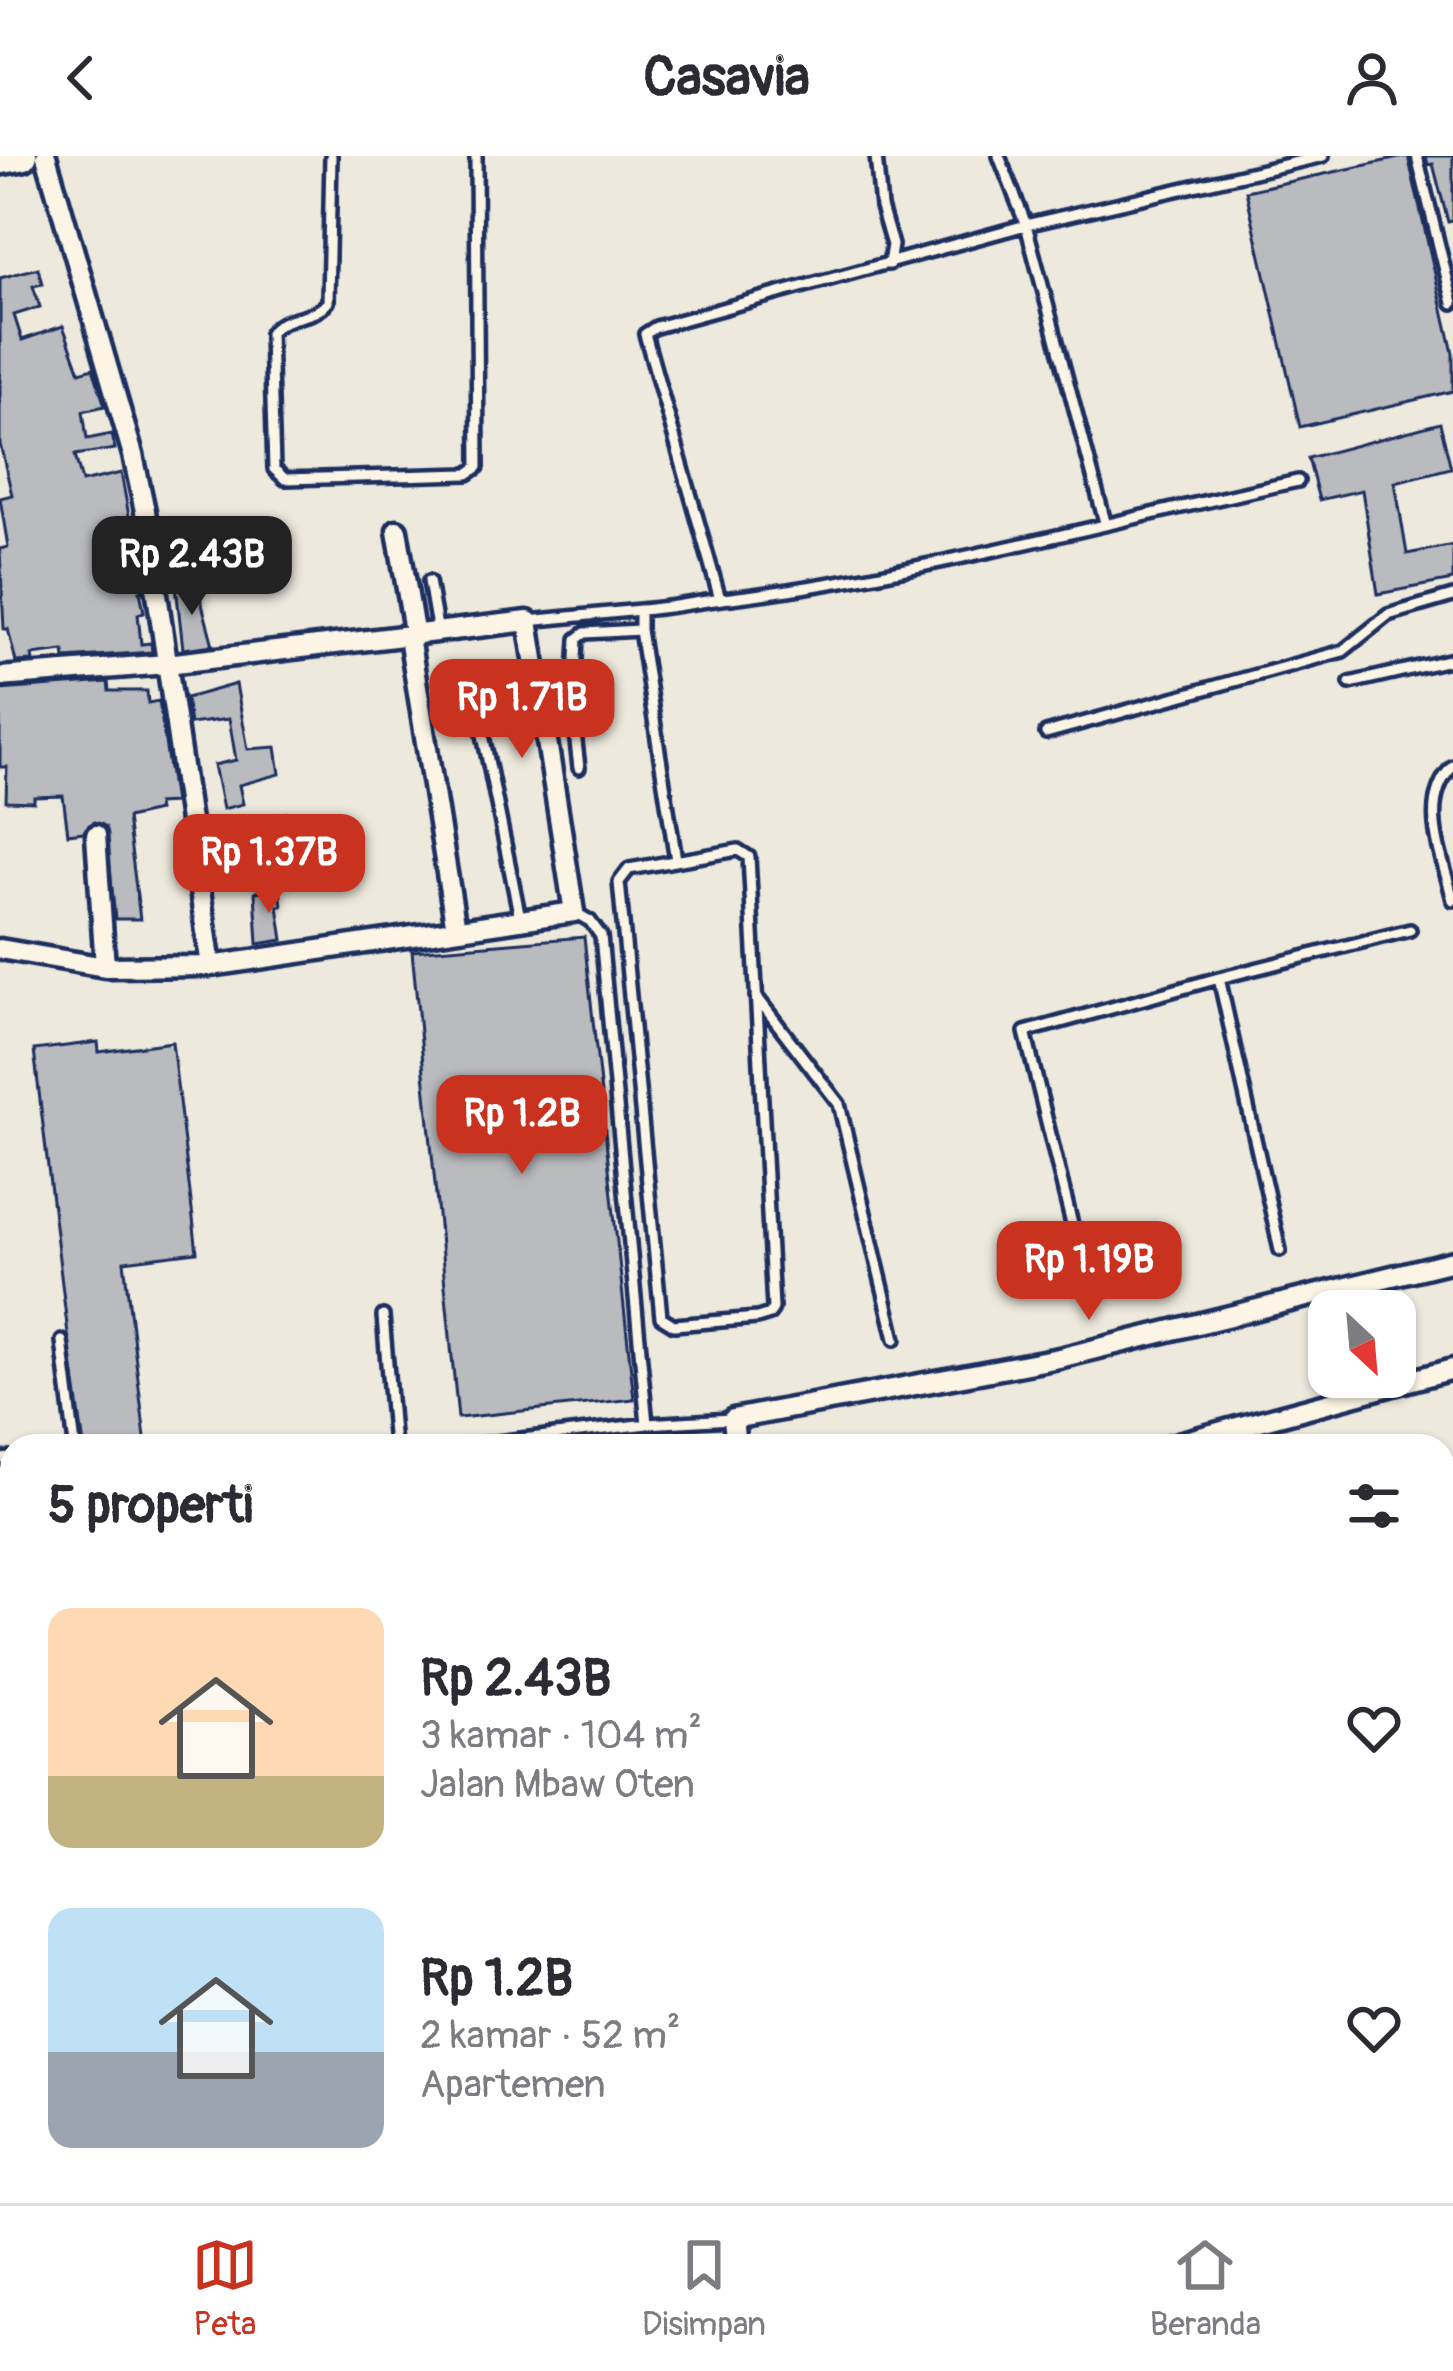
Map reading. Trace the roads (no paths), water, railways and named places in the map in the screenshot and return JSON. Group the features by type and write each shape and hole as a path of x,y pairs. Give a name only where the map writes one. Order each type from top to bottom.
{"main road":[{"path":"0,160 23,156"}],"street":[{"path":"46,156 145,511 211,967"},
{"path":"397,530 454,919"},
{"path":"0,677 166,664 527,621 572,903 520,918 454,919 211,967 105,967 0,949"},
{"path":"96,835 105,967"},
{"path":"735,1434 733,1419 1059,1358 1453,1261"},
{"path":"1212,1434 1453,1369"}],"lane":[{"path":"332,156 328,302 318,313 284,321 270,333 274,469 285,479 468,474 478,467 476,156"},
{"path":"876,156 881,207 892,245 890,264"},
{"path":"999,156 1026,225 1106,522"},
{"path":"720,599 645,334 656,327 1026,225 1323,156"},
{"path":"1417,156 1453,304"},
{"path":"527,621 640,610 929,567 1106,522 1298,481"},
{"path":"429,581 438,633"},
{"path":"1046,733 1343,651 1388,615 1453,596"},
{"path":"640,610 676,860"},
{"path":"579,768 573,715 574,647 585,633 640,630"},
{"path":"1350,683 1453,659"},
{"path":"481,724 520,918"},
{"path":"1453,766 1437,790 1433,816 1453,900"},
{"path":"738,850 749,857 757,995 772,1308 770,1314 758,1318 667,1324 661,1317 620,882 629,869 738,850"},
{"path":"572,903 601,936 647,1424"},
{"path":"1089,1294 1025,1032 1410,930"},
{"path":"1219,978 1280,1250"},
{"path":"757,995 839,1104 895,1339"},
{"path":"383,1316 393,1434"},
{"path":"62,1341 74,1434"},
{"path":"563,1434 733,1419"}]}
